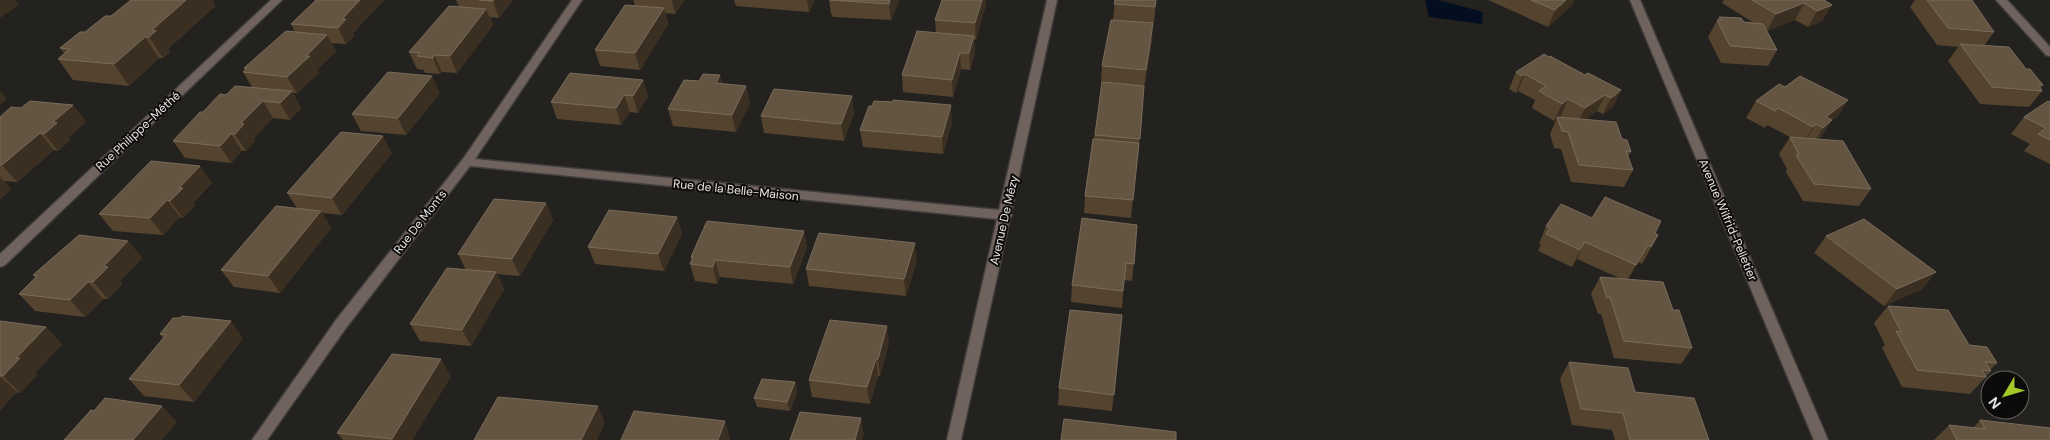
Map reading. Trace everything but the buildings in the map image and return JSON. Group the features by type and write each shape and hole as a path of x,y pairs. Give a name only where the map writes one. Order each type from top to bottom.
{"street":[{"name":"Rue Philippe-Méthé","path":"0,262 276,0"},
{"name":"Rue De Monts","path":"258,440 341,324 466,162 577,0"},
{"name":"Avenue De Mézy","path":"954,440 1006,215 1052,0"},
{"name":"Avenue Wilfrid-Pelletier","path":"1635,0 1821,440"},
{"path":"2002,0 2050,53"},
{"name":"Rue de la Belle-Maison","path":"466,162 1006,215"}],"water":[{"path":"1425,0 1438,0 1483,12 1482,24 1429,17"}]}
